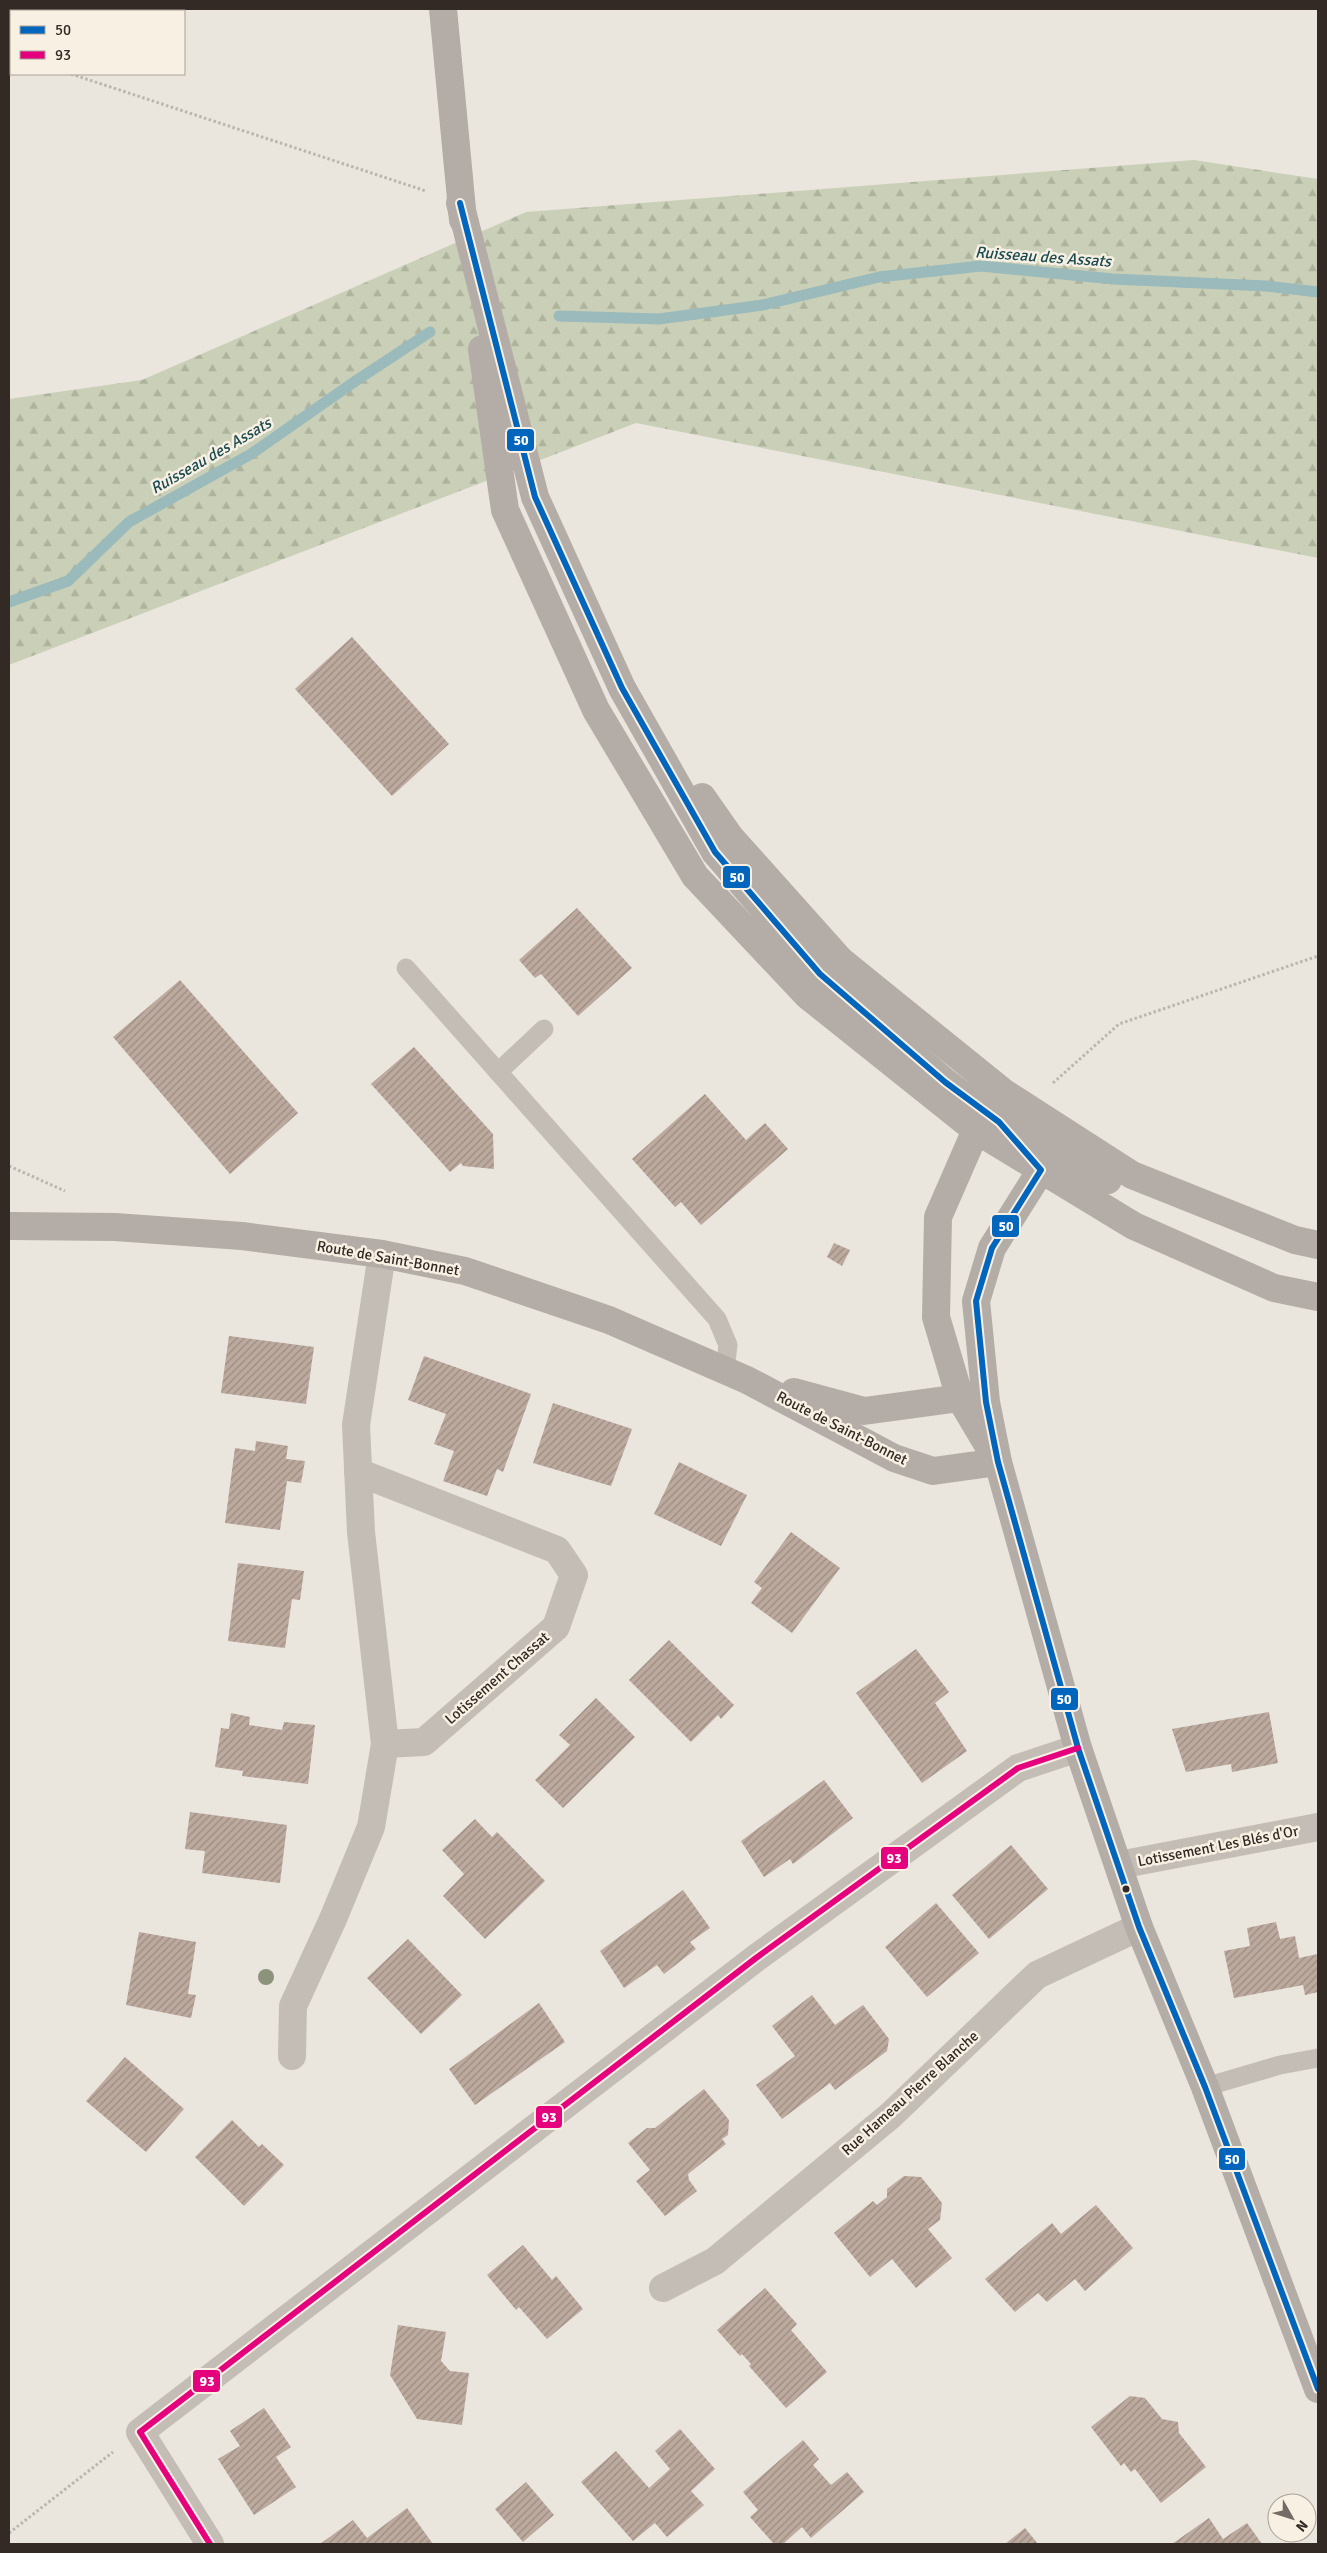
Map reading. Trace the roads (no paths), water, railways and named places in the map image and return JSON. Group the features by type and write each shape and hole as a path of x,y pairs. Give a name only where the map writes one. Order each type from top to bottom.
{"street":[{"path":"443,9 460,203 505,510 596,710 695,876 807,995 988,1126 1041,1170 1134,1226 1274,1288 1318,1297"},
{"path":"460,203 535,497 622,688 715,852 820,974 945,1082 988,1126 1132,1192 1272,1250 1318,1263"},
{"path":"622,688 730,837 841,960 995,1085 1132,1175 1295,1240 1318,1246"},
{"path":"988,1126 938,1217 936,1316 960,1398 998,1462"},
{"path":"1041,1170 992,1248 976,1301 986,1402 998,1462 1078,1748 1139,1927 1204,2087 1318,2389"},
{"name":"Route de Saint-Bonnet","path":"9,1226 115,1227 242,1236 382,1254 465,1271 609,1320 736,1375 894,1458 933,1471 998,1462"},
{"path":"292,2056 294,2006 333,1919 370,1827 385,1744 361,1532 356,1424 382,1254"},
{"name":"Route de Saint-Bonnet","path":"736,1375 864,1411 960,1398 986,1402"},
{"name":"Lotissement Chassat","path":"358,1472 557,1550 574,1575 556,1627 424,1742 385,1744"},
{"path":"210,2544 140,2432 756,1958 1018,1768 1078,1748"},
{"name":"Lotissement Les Blés d'Or","path":"1119,1865 1318,1827"},
{"name":"Rue Hameau Pierre Blanche","path":"663,2288 715,2261 891,2115 1037,1975 1139,1927"}],"lane":[{"path":"406,968 717,1319 728,1346 736,1375"},
{"path":"498,1072 544,1029"},
{"path":"1204,2087 1280,2065 1318,2058"}],"waterway":[{"name":"Ruisseau des Assats","path":"559,316 659,319 763,305 879,277 981,266 1113,279 1266,286 1318,292"},
{"name":"Ruisseau des Assats","path":"9,602 68,581 129,522 251,454 430,332"}]}
